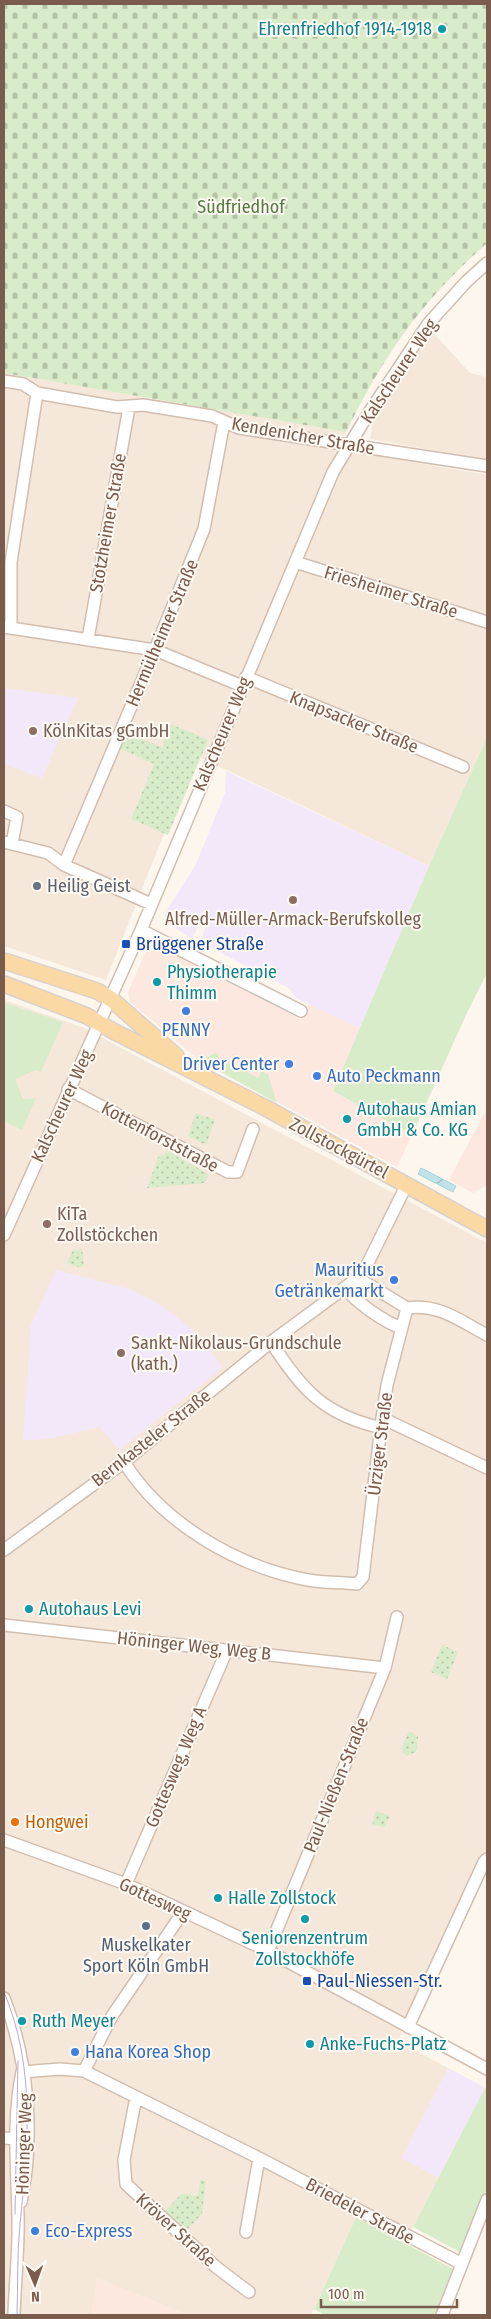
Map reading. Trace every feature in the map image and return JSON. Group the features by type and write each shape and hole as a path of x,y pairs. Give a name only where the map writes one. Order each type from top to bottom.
{"main road":[{"name":"Zollstockgürtel","path":"4,960 97,991 111,999 190,1069"},
{"name":"Zollstockgürtel","path":"4,984 78,1011 99,1024 190,1069 407,1184 487,1229"}],"street":[{"name":"Kalscheurer Weg","path":"4,1235 141,930 334,472 370,411 428,324 466,282 487,263"},
{"name":"Kendenicher Straße","path":"4,380 23,384 37,393 117,407 144,405 212,416 239,428 487,466"},
{"path":"7,627 11,562 37,393"},
{"name":"Stotzheimer Straße","path":"88,639 128,407"},
{"name":"Hermülheimer Straße","path":"64,865 156,650 204,529 224,422"},
{"name":"Friesheimer Straße","path":"295,562 487,622"},
{"name":"Knapsacker Straße","path":"7,627 156,650 463,767"},
{"path":"4,811 17,816 8,843 48,853 64,865 151,904"},
{"path":"141,930 301,1011"},
{"name":"Kottenforststraße","path":"68,1089 228,1172 237,1172 253,1129"},
{"name":"Bernkasteler Straße","path":"4,1550 124,1462 271,1342 358,1278 366,1267 407,1184"},
{"path":"358,1278 407,1308 434,1307 487,1335"},
{"path":"345,1289 360,1304 389,1323 401,1328"},
{"name":"Ürziger Straße","path":"124,1462 135,1480 154,1502 182,1524 217,1546 276,1572 309,1580 357,1584 361,1580 382,1423 401,1328 407,1308"},
{"path":"271,1342 293,1376 311,1394 345,1418 382,1423 487,1468"},
{"name":"Paul-Nießen-Straße","path":"268,1951 385,1668 397,1617"},
{"name":"Höninger Weg, Weg B","path":"4,1625 385,1668"},
{"name":"Gottesweg, Weg A","path":"126,1884 226,1650"},
{"name":"Gottesweg","path":"4,1840 126,1884 268,1951 487,2069"},
{"path":"408,2027 487,1859"},
{"path":"84,2071 112,2016 182,1912"},
{"name":"Höninger Weg","path":"4,1998 8,2022 28,2089 25,2183 18,2217"},
{"name":"Höninger Weg","path":"22,2072 60,2069 84,2071"},
{"name":"Briedeler Straße","path":"84,2071 259,2158 462,2264"},
{"name":"Höninger Weg","path":"14,2315 18,2217 16,2139 18,2089 22,2072"},
{"name":"Kröver Straße","path":"136,2097 124,2160 126,2184 216,2267 249,2292"},
{"path":"4,2138 16,2139"},
{"path":"246,2232 259,2158"},
{"path":"442,2315 487,2200"}],"shaded area":[{"path":"429,328 470,373 487,377 487,460 370,439 373,421 383,401"},
{"path":"4,373 346,432 332,448 487,475 487,737 429,866 195,755 106,980 4,946"},
{"name":"KölnKitas gGmbH","path":"4,688 78,698 42,778 4,764"},
{"name":"Alfred-Müller-Armack-Berufskolleg","path":"226,771 429,866 360,1028 296,998 290,989 200,942 208,921 202,919 192,939 164,921 165,913 196,864 225,793"},
{"path":"151,939 300,1019 309,1003 360,1028 333,1091 412,1135 397,1167 197,1058 130,1002 128,992"},
{"path":"4,1000 84,1028 487,1243 487,1853 485,1852 398,2041 485,2088 404,2244 356,2217 311,2315 189,2315 97,2279 92,2315 4,2315"},
{"path":"487,1108 487,1185 473,1193 449,1180"},
{"name":"Sankt-Nikolaus-Grundschule (kath.)","path":"56,1270 126,1288 150,1299 172,1313 191,1329 220,1363 221,1369 119,1450 100,1427 48,1439 23,1440 31,1325"},
{"path":"448,2068 485,2088 438,2178 402,2158"},
{"path":"97,2278 189,2315 92,2315"}],"green space":[{"name":"Südfriedhof","path":"4,4 487,4 487,243 443,286 406,330 375,377 346,432 4,373"},
{"path":"171,724 208,740 168,835 131,819 154,764 118,748 124,732 162,747"},
{"path":"487,737 487,973 412,1135 333,1091 429,866"},
{"path":"5,1003 63,1022 41,1072 36,1070 15,1079 23,1099 36,1098 22,1130 5,1122 4,1124"},
{"path":"216,1053 219,1055 218,1057 258,1078 262,1071 268,1074 277,1103 199,1060"},
{"path":"196,1113 215,1120 206,1145 188,1136"},
{"path":"168,1151 208,1174 205,1183 147,1188 159,1155 165,1155 165,1152"},
{"path":"82,1249 84,1265 80,1268 67,1263 73,1250"},
{"path":"442,1645 458,1652 447,1679 431,1672"},
{"path":"409,1731 418,1737 416,1752 406,1756 401,1749"},
{"path":"376,1811 390,1816 385,1827 372,1825"},
{"path":"485,2088 487,2089 487,2189 462,2253 413,2227"},
{"path":"200,2180 206,2181 202,2214 183,2234 162,2215 181,2194 198,2196"},
{"path":"356,2217 455,2270 437,2315 325,2315 314,2309"}],"water":[{"path":"421,1168 456,1186 453,1192 418,1174"}],"tram line":[{"path":"4,1992 21,2049 27,2107 27,2136 18,2247 17,2315"},
{"path":"15,2214 18,2061"}],"place":[{"name":"Ehrenfriedhof 1914-1918","path":"442,29"},
{"name":"KölnKitas gGmbH","path":"33,731"},
{"name":"Heilig Geist","path":"37,886"},
{"name":"Alfred-Müller-Armack-Berufskolleg","path":"293,900"},
{"name":"Brüggener Straße","path":"126,944"},
{"name":"Physiotherapie Thimm","path":"157,982"},
{"name":"PENNY","path":"186,1011"},
{"name":"Driver Center","path":"289,1064"},
{"name":"Auto Peckmann","path":"317,1076"},
{"name":"Autohaus Amian GmbH & Co. KG","path":"347,1119"},
{"name":"KiTa Zollstöckchen","path":"47,1224"},
{"name":"Mauritius Getränkemarkt","path":"394,1280"},
{"name":"Sankt-Nikolaus-Grundschule (kath.)","path":"121,1353"},
{"name":"Autohaus Levi","path":"29,1609"},
{"name":"Hongwei","path":"15,1822"},
{"name":"Halle Zollstock","path":"218,1898"},
{"name":"Seniorenzentrum Zollstockhöfe","path":"305,1919"},
{"name":"Muskelkater Sport Köln GmbH","path":"146,1926"},
{"name":"Paul-Niessen-Str.","path":"307,1981"},
{"name":"Ruth Meyer","path":"22,2021"},
{"name":"Anke-Fuchs-Platz","path":"310,2044"},
{"name":"Hana Korea Shop","path":"75,2052"},
{"name":"Eco-Express","path":"35,2231"}]}
